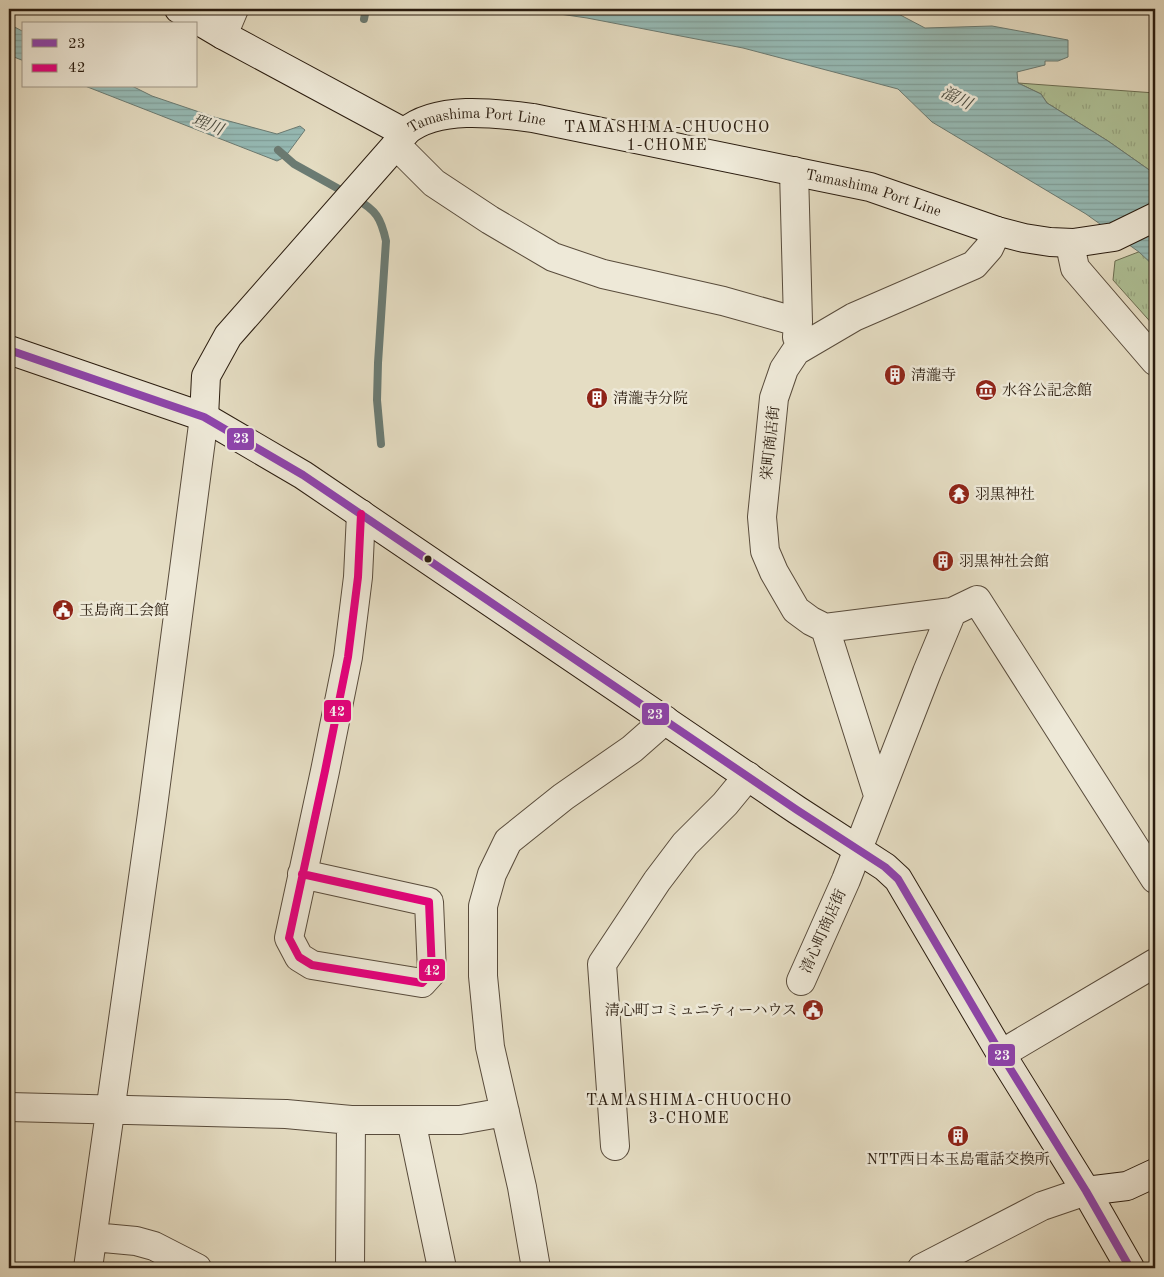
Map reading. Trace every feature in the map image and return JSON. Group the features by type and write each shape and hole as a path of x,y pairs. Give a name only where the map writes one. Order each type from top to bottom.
{"street":[{"path":"179,9 400,139 434,183 490,220 553,257 603,274 706,297 798,322"},
{"path":"223,35 234,9"},
{"name":"Tamashima Port Line","path":"88,1268 152,814 204,417 206,376 228,336 400,139 423,122 454,113 495,112 543,120 870,187 998,231 1033,239 1073,243 1114,236 1155,217"},
{"path":"794,171 798,322 796,352"},
{"name":"栄町商店街","path":"824,628 796,610 774,572 765,551 762,517 774,398 784,369 796,352 854,316 974,265 988,248 998,231"},
{"path":"1073,243 1072,254 1075,268 1155,361"},
{"path":"9,350 204,417 303,475 885,867 898,878 1001,1054 1086,1191 1130,1268"},
{"path":"302,874 429,902 432,972 422,983 312,965 299,957 289,938 302,874 325,771 348,657 358,577 361,514"},
{"path":"878,794 824,628 952,612 977,600 1155,879"},
{"name":"清心町商店街","path":"801,981 846,880 878,794 952,612"},
{"path":"536,1268 522,1187 490,1047 483,976 483,906 492,874 508,841 563,797 632,749 665,720"},
{"path":"615,1146 602,964 657,881 685,844 725,804 748,776"},
{"path":"1001,1054 1155,963"},
{"path":"9,1107 286,1114 351,1120 460,1120 505,1112"},
{"path":"350,1268 351,1120"},
{"path":"411,1120 442,1268"},
{"path":"922,1268 1042,1206 1086,1191 1126,1186 1155,1173"},
{"path":"93,1237 136,1241 154,1246 197,1268"}],"green space":[{"path":"1018,83 1155,93 1155,174 1108,141 1047,103 1041,94"},
{"path":"1141,251 1155,265 1155,327 1113,280 1115,261"}],"water":[{"name":"溜川","path":"525,9 889,9 925,28 992,26 1068,40 1068,57 1058,61 1045,61 1045,65 1017,72 1018,83 1041,94 1047,103 1108,141 1155,174 1155,267 1139,252 1086,214 932,122 898,89 743,48 587,18"},
{"path":"9,24 22,31 22,60 9,55"},
{"name":"理川","path":"90,88 136,88 152,96 214,117 277,134 300,126 305,130 285,157 277,161"}],"waterway":[{"path":"364,19 366,9"},
{"path":"278,150 294,164 346,193"},
{"path":"356,199 377,216 386,241 377,400 381,444"}],"transit line":[{"name":"23","path":"9,350 204,417 303,475 797,810 885,867 898,879 1001,1054 1086,1191 1130,1268"},
{"name":"42","path":"302,874 429,902 432,972 422,983 312,965 299,957 289,938 325,771 348,657 358,577 361,514"}],"place":[{"name":"清瀧寺","path":"895,375"},
{"name":"水谷公記念館","path":"986,390"},
{"name":"清瀧寺分院","path":"597,398"},
{"name":"羽黒神社","path":"959,494"},
{"name":"羽黒神社会館","path":"943,561"},
{"name":"玉島商工会館","path":"63,610"},
{"name":"清心町コミュニティーハウス","path":"813,1010"},
{"name":"NTT西日本玉島電話交換所","path":"958,1136"}],"district":[{"name":"TAMASHIMA-CHUOCHO 1-CHOME","path":"667,135"},
{"name":"TAMASHIMA-CHUOCHO 3-CHOME","path":"689,1108"}]}
